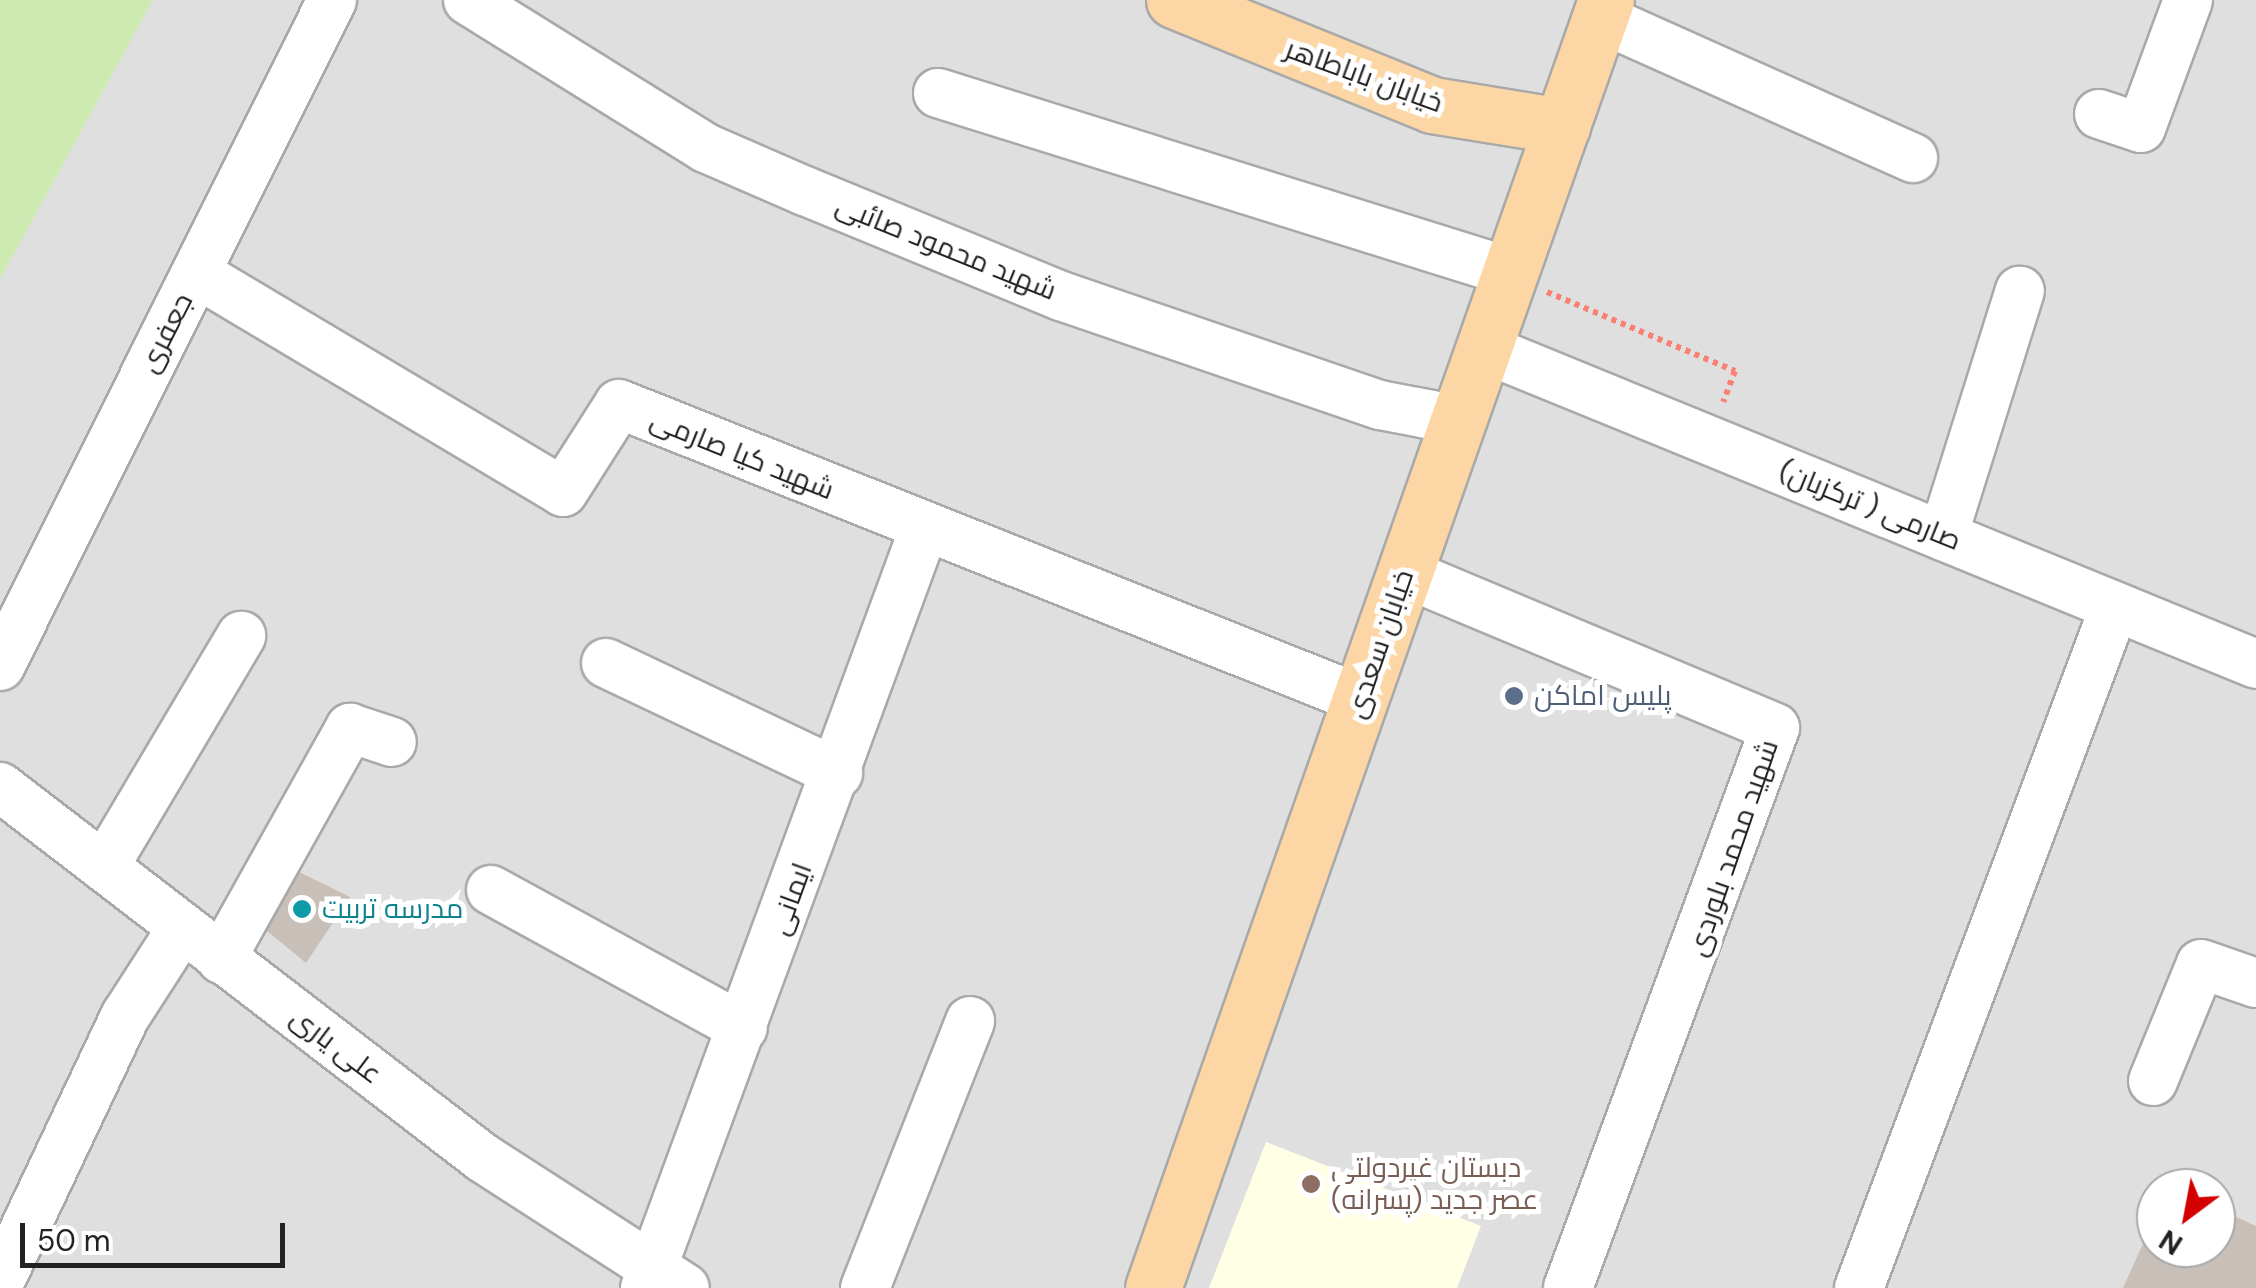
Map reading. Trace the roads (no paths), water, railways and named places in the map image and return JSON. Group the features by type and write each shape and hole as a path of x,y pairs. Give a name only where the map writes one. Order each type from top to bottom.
{"main road":[{"name":"خیابان باباطاهر","path":"1174,0 1432,106 1562,126"},
{"name":"خیابان سعدی","path":"1153,1288 1603,9"}],"street":[{"name":"جعفری","path":"0,666 332,0"},
{"name":"شهید محمود صائبی","path":"468,0 706,148 806,191 1062,296 1380,406 1458,420"},
{"path":"2099,114 2141,128 2188,0"},
{"path":"1603,9 1913,158"},
{"path":"938,93 1509,274"},
{"name":"شهید کیا صارمی","path":"196,274 564,492 619,404 924,529 1360,699"},
{"path":"1943,536 2020,290"},
{"name":"صارمی ( ترکزبان)","path":"1483,348 2256,663"},
{"name":"ایمانی","path":"661,1281 743,1028 924,529"},
{"name":"شهید محمد بلوردی","path":"1405,572 1775,728 1568,1288"},
{"path":"1859,1288 2114,606"},
{"path":"104,867 241,636"},
{"path":"606,663 838,773"},
{"path":"221,958 350,728 392,742"},
{"name":"علی یاری","path":"0,786 483,1158 661,1281"},
{"path":"491,890 743,1028"},
{"path":"0,1281 126,1016 182,928"},
{"path":"2153,1081 2202,964 2256,983"},
{"path":"866,1288 970,1021"}],"place":[{"name":"پلیس اماکن","path":"1514,696"},
{"name":"مدرسه تربیت","path":"302,909"},
{"name":"دبستان غیردولتی عصر جدید (پسرانه)","path":"1311,1184"}]}
